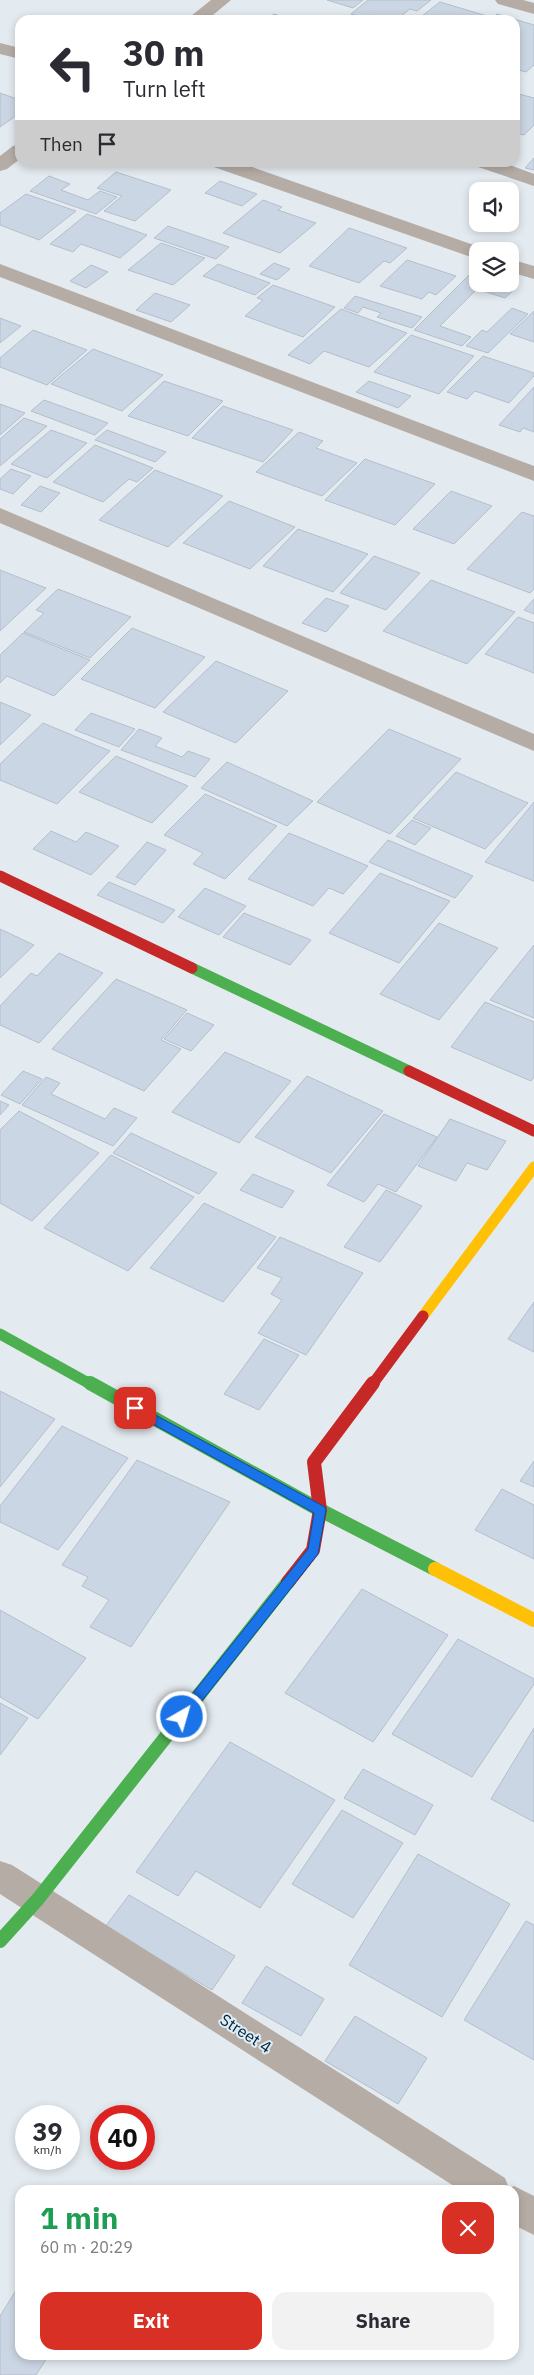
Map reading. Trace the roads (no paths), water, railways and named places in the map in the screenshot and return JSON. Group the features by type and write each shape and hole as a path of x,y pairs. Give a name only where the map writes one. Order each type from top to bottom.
{"street":[{"path":"202,15 222,0"},
{"path":"504,0 534,9"},
{"path":"0,48 15,52"},
{"path":"0,165 15,154"},
{"path":"232,167 469,250"},
{"path":"496,167 534,180"},
{"path":"519,268 534,273"},
{"path":"0,270 534,474"},
{"path":"0,515 534,744"},
{"path":"0,876 534,1131"},
{"path":"0,1941 38,1899 314,1550 320,1510 314,1462 534,1166"},
{"path":"0,1334 320,1510 534,1620"},
{"name":"Street 4","path":"0,1876 484,2185"},
{"path":"519,2207 534,2217"}]}
